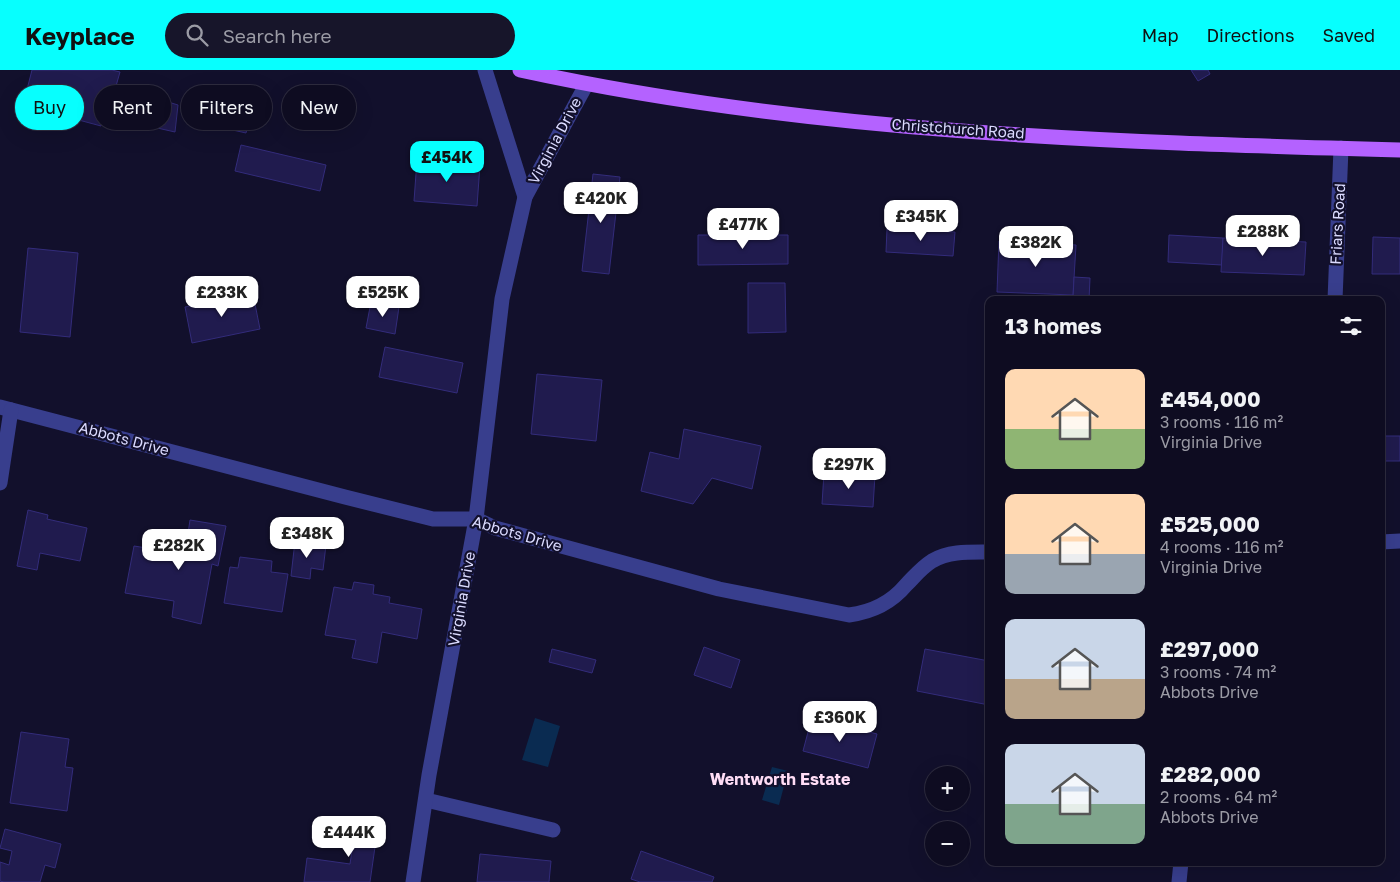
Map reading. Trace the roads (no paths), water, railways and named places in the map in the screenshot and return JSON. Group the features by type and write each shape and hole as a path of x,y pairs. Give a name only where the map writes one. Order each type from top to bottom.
{"main road":[{"name":"Christchurch Road","path":"520,70 586,84 744,109 923,128 1107,139 1400,150"}],"street":[{"name":"Virginia Drive","path":"485,70 525,197"},
{"name":"Virginia Drive","path":"413,882 476,519 502,299 525,197 586,84"},
{"name":"Friars Road","path":"1334,296 1340,148"},
{"name":"Abbots Drive","path":"6,408 345,497 433,518 476,519 496,528 719,589 849,615 861,614 878,608 894,598 914,575 932,561 960,552 985,552"},
{"path":"0,484 6,408"},
{"path":"1385,542 1400,541"},
{"path":"426,800 553,830"},
{"path":"1179,882 1181,866"}],"water":[{"path":"535,718 560,726 548,767 522,760"},
{"path":"772,767 788,771 779,805 762,800"}],"district":[{"name":"Wentworth Estate","path":"780,779"}]}
